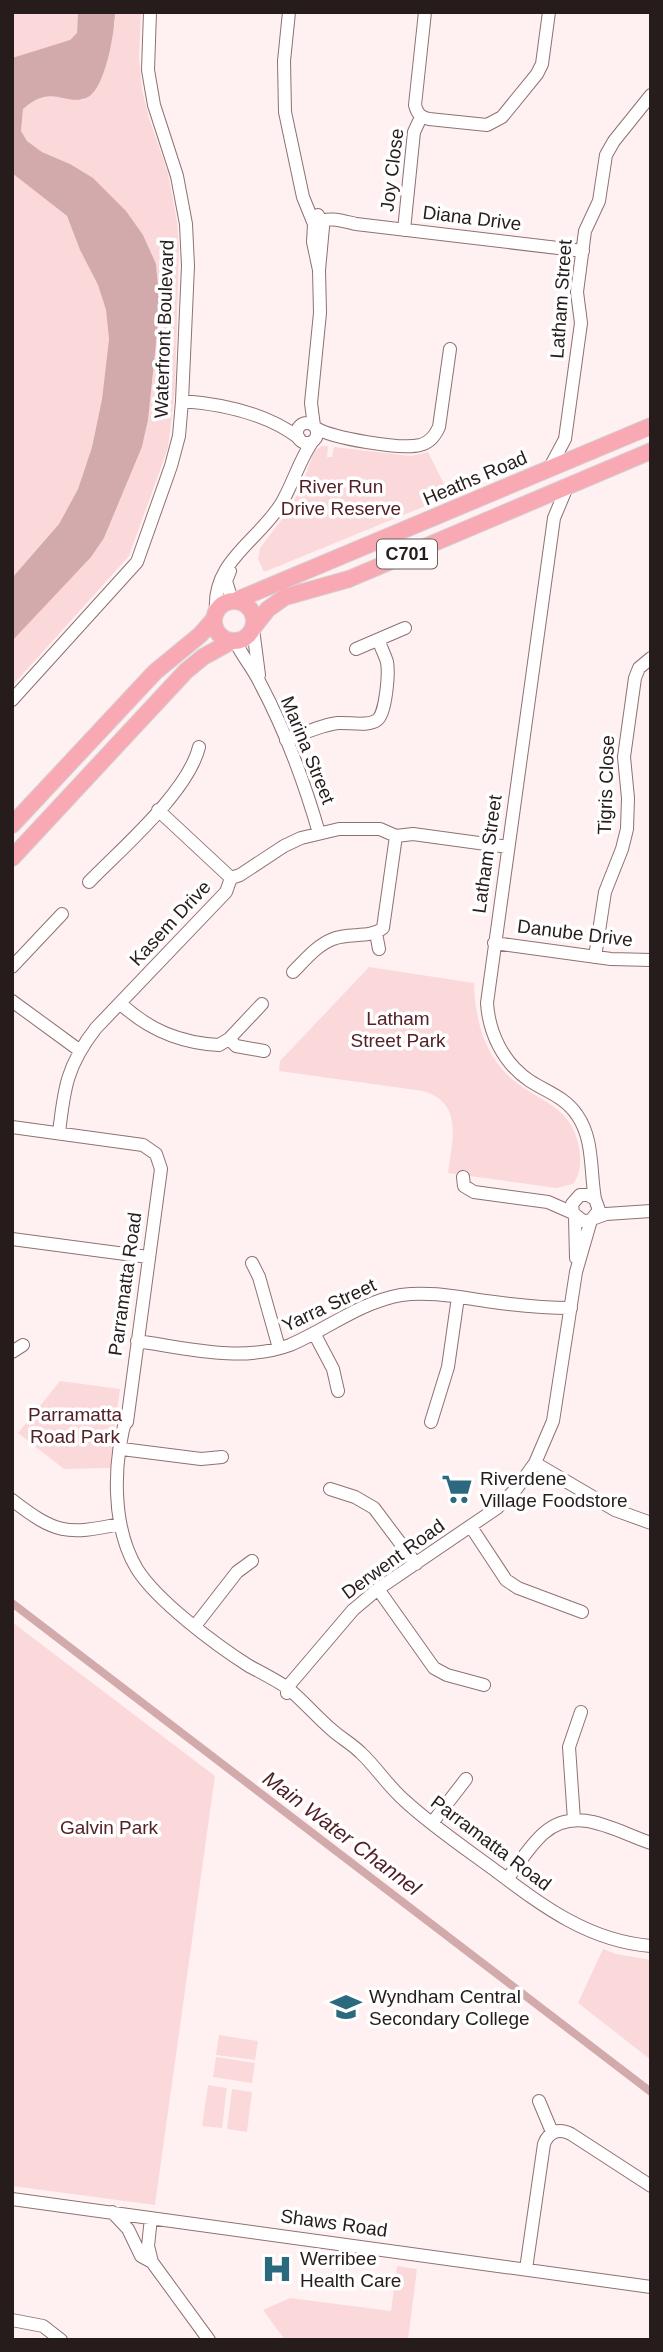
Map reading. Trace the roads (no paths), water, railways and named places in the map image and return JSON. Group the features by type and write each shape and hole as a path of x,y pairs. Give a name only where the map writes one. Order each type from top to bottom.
{"main road":[{"name":"Heaths Road","path":"235,600 651,426"},
{"name":"C701","path":"12,858 186,671 203,657 246,637 268,609 285,597 349,579 651,451"},
{"name":"C701","path":"12,825 155,672 203,632 223,604 235,600"},
{"path":"235,600 247,605 252,611 255,620 253,628"},
{"path":"215,615 218,634 234,641"}],"street":[{"name":"Waterfront Boulevard","path":"12,700 137,562 179,436 188,266 186,224 177,176 154,105 148,70 150,12"},
{"path":"215,615 215,593 227,565 264,528 281,505 299,464 311,403 320,313 319,270 313,242 320,223 303,197 287,132 284,61 289,12"},
{"path":"425,12 415,104 421,117 487,125 497,121 537,74 545,52 549,12"},
{"name":"Latham Street","path":"549,470 565,439 581,323 577,298 585,231 599,201 606,155 651,94"},
{"name":"Joy Close","path":"404,230 414,132 421,117"},
{"name":"Diana Drive","path":"320,223 356,224 583,251"},
{"path":"182,401 232,408 282,428 307,433 416,446 431,439 441,420 450,349"},
{"path":"565,439 573,448 587,454"},
{"name":"Latham Street","path":"567,487 554,518 487,1003 497,1043 508,1060 521,1074 563,1099 584,1127 596,1200"},
{"path":"536,499 549,509 554,518"},
{"path":"235,600 226,579 243,550"},
{"name":"Marina Street","path":"253,628 260,682"},
{"path":"355,649 405,628"},
{"name":"Marina Street","path":"234,641 260,682 286,740 306,789 318,833"},
{"path":"286,740 323,726 371,723 378,719 382,710 387,671 379,641"},
{"name":"Tigris Close","path":"595,957 605,892 627,829 628,797 624,757 635,678 639,667 651,658"},
{"path":"89,882 199,764 198,747"},
{"path":"158,810 231,878"},
{"name":"Kasem Drive","path":"59,1130 67,1081 79,1050 226,892 231,878 284,846 318,833 339,829 370,829 387,831 396,836 413,834 508,847"},
{"path":"293,972 321,945 335,938 376,933 383,928 396,836"},
{"path":"12,967 62,914"},
{"path":"376,933 379,949"},
{"name":"Danube Drive","path":"494,943 595,957 651,960"},
{"path":"12,1001 79,1050"},
{"path":"121,1004 150,1027 179,1039 219,1045 229,1039 262,1004"},
{"path":"229,1039 236,1046 264,1051"},
{"path":"12,1127 59,1130"},
{"name":"Parramatta Road","path":"59,1130 86,1138 143,1145 159,1158 161,1169 117,1496 120,1524 127,1547 144,1579 159,1597 243,1662 263,1681 289,1692 293,1704 361,1753 404,1800 432,1823 546,1909 585,1930 623,1942 651,1946"},
{"name":"Latham Street","path":"578,1196 590,1156"},
{"path":"463,1177 464,1186 474,1192 548,1202 583,1221 616,1213 651,1211"},
{"path":"548,1202 588,1195 616,1213"},
{"path":"574,1215 572,1205 578,1196"},
{"path":"593,1219 599,1210 596,1200"},
{"name":"Derwent Road","path":"574,1215 576,1272"},
{"name":"Derwent Road","path":"289,1692 352,1611 378,1589 471,1527 507,1498 535,1463 546,1441 556,1410 576,1272 593,1219"},
{"path":"12,1239 148,1257"},
{"path":"252,1264 259,1277 279,1348"},
{"name":"Yarra Street","path":"137,1341 232,1353 253,1353 279,1348 387,1298 419,1294 570,1313"},
{"path":"431,1422 448,1367 458,1297"},
{"path":"314,1333 333,1369 338,1391"},
{"path":"125,1450 201,1460 222,1457"},
{"path":"535,1463 615,1510 651,1523"},
{"path":"330,1489 355,1497 374,1508 416,1564"},
{"path":"12,1500 44,1523 62,1531 81,1531 120,1524"},
{"path":"471,1527 506,1580 518,1588 582,1612"},
{"path":"195,1626 237,1572 252,1562"},
{"path":"378,1589 434,1668 447,1675 484,1685"},
{"path":"574,1820 569,1747 581,1712"},
{"path":"432,1823 466,1779"},
{"path":"507,1880 543,1833 556,1824 574,1820 593,1822 651,1843"},
{"path":"540,2101 552,2132"},
{"path":"526,2269 544,2144 552,2132 568,2132 651,2186"},
{"name":"Shaws Road","path":"12,2199 651,2287"},
{"path":"112,2213 128,2229 141,2256 152,2262"},
{"path":"151,2218 148,2246 152,2262 209,2340"},
{"path":"12,2320 43,2326 61,2340"}],"place":[{"name":"Riverdene Village Foodstore","path":"457,1489"},
{"name":"Wyndham Central Secondary College","path":"346,2007"},
{"name":"Werribee Health Care","path":"277,2269"}],"park label":[{"name":"River Run Drive Reserve","path":"341,497"},
{"name":"Latham Street Park","path":"398,1029"},
{"name":"Parramatta Road Park","path":"75,1425"},
{"name":"Galvin Park","path":"109,1827"}],"water label":[{"name":"Main Water Channel","path":"342,1833"}]}
